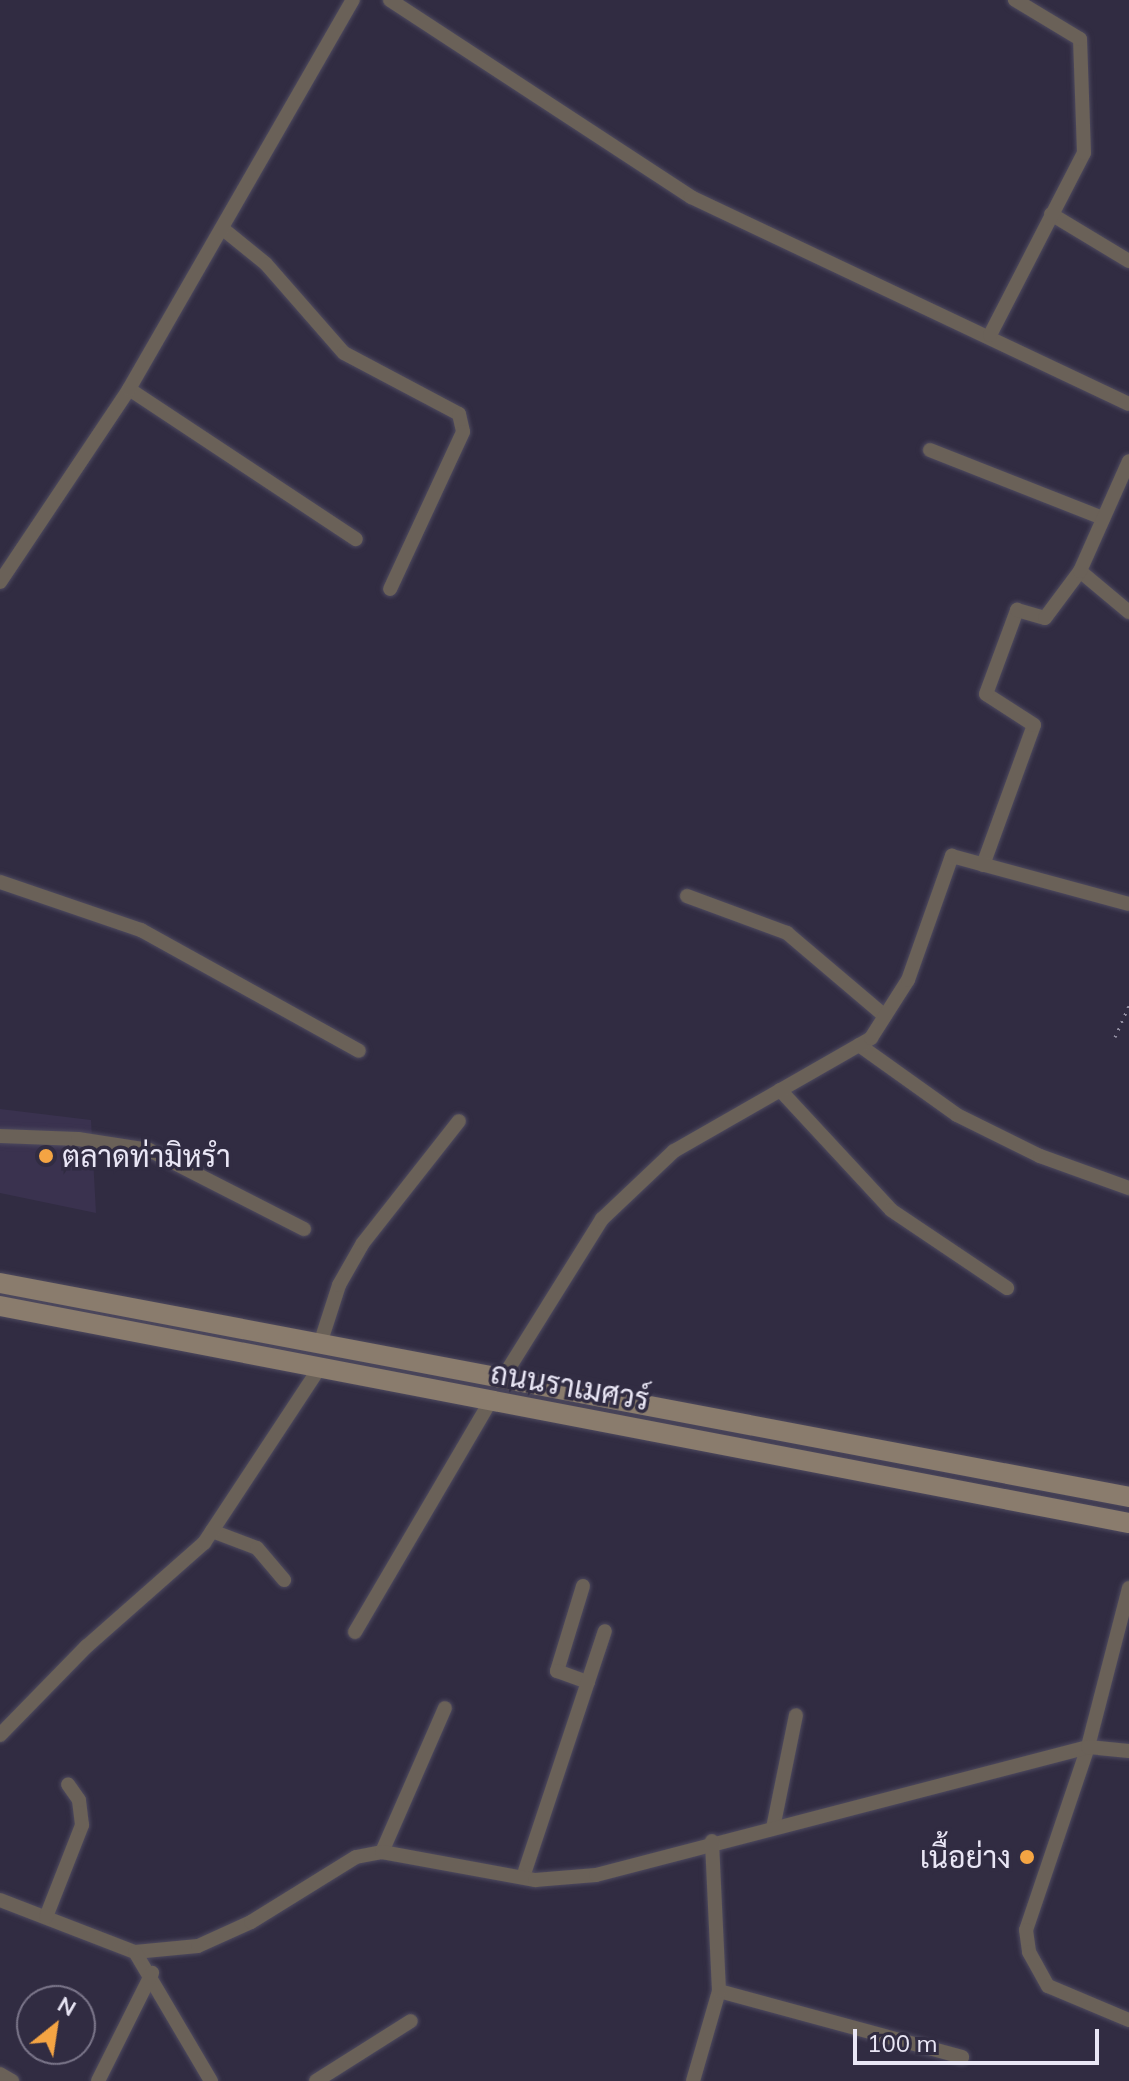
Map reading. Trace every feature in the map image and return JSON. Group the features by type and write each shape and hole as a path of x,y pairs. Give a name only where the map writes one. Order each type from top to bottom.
{"main road":[{"name":"ถนนราเมศวร์","path":"0,1283 1129,1497"},
{"name":"ถนนราเมศวร์","path":"0,1306 318,1370 1129,1523"}],"street":[{"path":"0,582 129,389 223,229 316,55 353,0"},
{"path":"390,0 691,197 990,335 1129,404"},
{"path":"990,335 1084,153 1080,39 1015,0"},
{"path":"1051,214 1129,261"},
{"path":"223,229 266,264 344,353 459,414 463,432 390,589"},
{"path":"129,389 356,539"},
{"path":"930,450 1103,518"},
{"path":"983,865 1034,725 986,694 1017,610 1045,618 1080,571 1129,461"},
{"path":"1080,571 1129,612"},
{"path":"502,1379 602,1219 674,1151 859,1045 885,1016 908,980 952,856 1129,904"},
{"path":"0,882 141,930 359,1051"},
{"path":"687,896 787,933 885,1016"},
{"path":"859,1045 957,1115 1040,1156 1129,1188"},
{"path":"780,1090 891,1210 1007,1288"},
{"path":"320,1344 339,1285 363,1243 459,1121"},
{"path":"0,1136 149,1150 304,1229"},
{"path":"0,1735 212,1531 318,1370"},
{"path":"355,1632 490,1402"},
{"path":"212,1531 257,1548 284,1580"},
{"path":"583,1586 557,1671 588,1682"},
{"path":"1129,1588 1088,1747 1026,1930 1029,1952 1048,1986 1129,2020"},
{"path":"523,1877 605,1631"},
{"path":"382,1852 445,1708"},
{"path":"773,1828 796,1715"},
{"path":"0,1900 135,1952 198,1946 251,1922 356,1857 382,1852 523,1877 596,1875 712,1841 1088,1747 1129,1751"},
{"path":"46,1917 82,1825 79,1800 68,1784"},
{"path":"693,2081 719,1991 712,1841"},
{"path":"135,1952 152,1973 211,2081"},
{"path":"98,2081 152,1973"},
{"path":"719,1991 962,2057"},
{"path":"316,2081 411,2021"},
{"path":"0,2074 12,2081"}],"path":[{"path":"1115,1037 1129,1005"}],"shaded area":[{"name":"ตลาดท่ามิหรำ","path":"0,1109 91,1120 96,1213 0,1193"}],"place":[{"name":"ตลาดท่ามิหรำ","path":"46,1156"},
{"name":"เนื้อย่าง","path":"1027,1857"}]}
